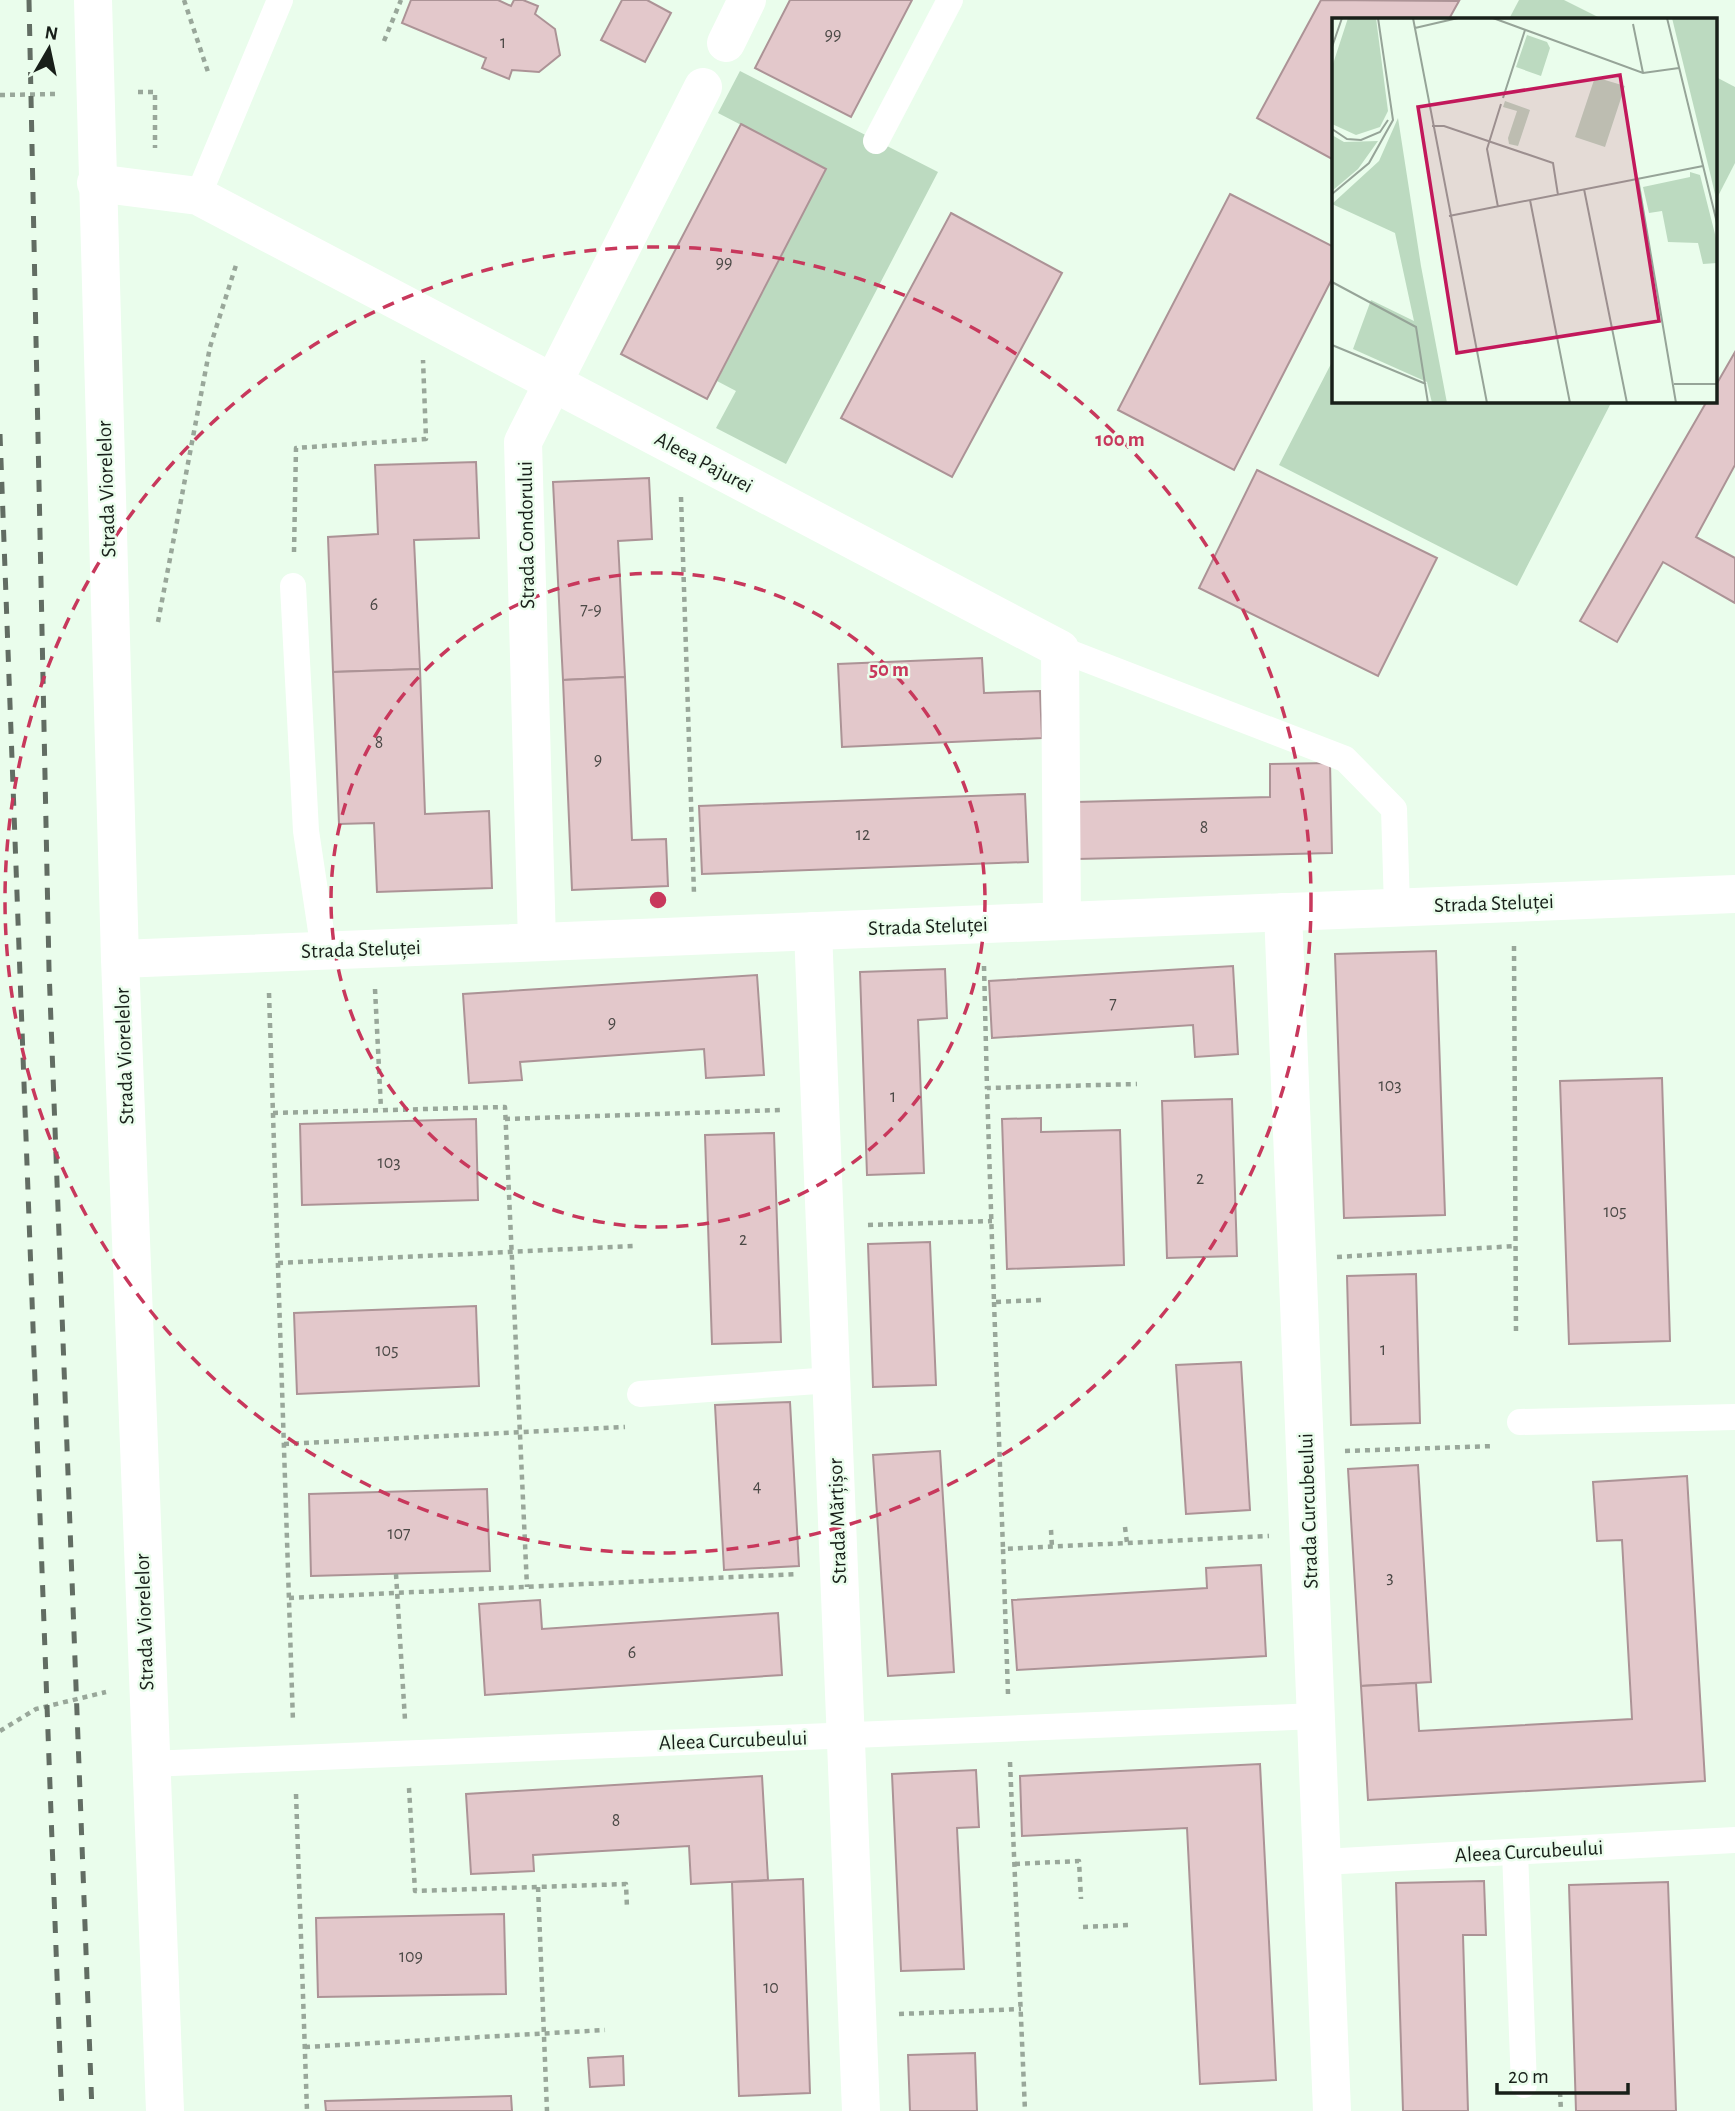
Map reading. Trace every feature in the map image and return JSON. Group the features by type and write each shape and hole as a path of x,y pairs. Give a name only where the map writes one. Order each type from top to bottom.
{"street":[{"name":"Strada Viorelelor","path":"93,0 96,183 120,959 149,1764 165,2111"},
{"path":"726,43 747,0"},
{"name":"Strada Condorului","path":"537,942 523,442 703,88"},
{"name":"Aleea Pajurei","path":"96,183 198,196 1060,649"},
{"path":"1060,649 1062,921"},
{"name":"Strada Steluței","path":"120,959 1735,894"},
{"name":"Strada Curcubeului","path":"1283,912 1332,2111"},
{"name":"Strada Mărțișor","path":"813,931 861,2111"}],"lane":[{"path":"198,196 280,0"},
{"path":"876,141 950,0"},
{"path":"293,586 306,831 324,951"},
{"path":"1060,649 1345,759 1394,809 1397,907"},
{"path":"640,1394 831,1380"},
{"path":"1520,1422 1735,1417"},
{"name":"Aleea Curcubeului","path":"149,1764 1316,1716"},
{"name":"Aleea Curcubeului","path":"1322,1862 1735,1840"},
{"path":"1515,1852 1524,2085"}],"path":[{"path":"184,0 209,75"},
{"path":"384,41 401,0"},
{"path":"132,92 155,92 156,148"},
{"path":"158,622 210,347 239,258"},
{"path":"293,586 296,448 426,439 422,313"},
{"path":"680,449 695,905"},
{"path":"1513,934 1516,1333"},
{"path":"983,955 1009,1729 1025,2111"},
{"path":"374,977 381,1109"},
{"path":"268,981 307,2111"},
{"path":"988,1088 1138,1084"},
{"path":"273,1114 505,1107 527,1587"},
{"path":"505,1119 820,1108"},
{"path":"825,1227 992,1221"},
{"path":"278,1263 634,1245"},
{"path":"1297,1259 1515,1246"},
{"path":"994,1302 1041,1300"},
{"path":"284,1444 628,1427"},
{"path":"1306,1452 1507,1445"},
{"path":"1125,1527 1126,1543"},
{"path":"1051,1530 1052,1547"},
{"path":"1003,1549 1308,1534"},
{"path":"289,1598 839,1572"},
{"path":"396,1574 415,1891 626,1884 628,1908"},
{"path":"0,1731 36,1709 146,1682"},
{"path":"1015,1864 1079,1861 1081,1899"},
{"path":"538,1887 547,2111"},
{"path":"1083,1927 1130,1925"},
{"path":"857,2016 1021,2009"},
{"path":"305,2047 606,2030"}],"green space":[{"path":"1519,0 1564,0 1600,18 1510,18"},
{"path":"740,71 938,172 786,464 716,428 736,391 717,381 826,169 718,113"},
{"path":"1718,78 1735,87 1735,163 1718,196"},
{"path":"1332,362 1332,402 1611,402 1517,586 1279,465"}],"building":[{"path":"411,0 498,0 511,6 514,0 523,0 538,6 535,14 555,29 560,55 539,72 512,70 509,79 482,68 486,58 402,23"},
{"path":"622,0 647,0 671,13 645,62 601,40"},
{"path":"790,0 912,0 851,117 755,68"},
{"path":"1321,0 1459,1 1450,18 1332,18 1332,159 1257,118"},
{"path":"741,124 826,169 707,399 621,354"},
{"path":"1230,194 1332,246 1332,279 1234,470 1118,410"},
{"path":"951,213 1062,273 952,477 841,418"},
{"path":"1735,352 1735,465 1696,537 1735,558 1735,603 1663,562 1617,642 1580,621 1706,402 1718,402 1718,382"},
{"path":"476,462 479,538 414,540 420,669 333,672 328,537 378,534 375,465"},
{"path":"1257,470 1437,558 1378,676 1199,588"},
{"path":"649,478 652,539 618,541 625,677 563,680 553,482"},
{"path":"982,658 984,693 1040,691 1042,738 842,747 838,664"},
{"path":"420,669 425,814 489,811 492,888 377,892 374,823 339,824 333,672"},
{"path":"625,677 632,840 666,839 668,886 572,890 563,680"},
{"path":"1330,763 1332,853 1077,859 1076,802 1270,797 1270,764"},
{"path":"1025,794 1028,862 702,874 699,806"},
{"path":"1436,951 1445,1215 1344,1218 1335,954"},
{"path":"1233,966 1238,1054 1195,1057 1193,1025 992,1038 989,981"},
{"path":"945,969 947,1018 918,1020 924,1173 867,1175 860,972"},
{"path":"757,975 764,1075 706,1078 704,1049 520,1062 522,1080 469,1083 463,994"},
{"path":"1662,1078 1670,1341 1569,1344 1560,1081"},
{"path":"1232,1099 1237,1256 1167,1258 1162,1101"},
{"path":"1041,1118 1041,1132 1120,1130 1124,1265 1007,1269 1002,1119"},
{"path":"476,1119 478,1200 302,1205 300,1124"},
{"path":"774,1133 781,1342 712,1344 705,1135"},
{"path":"930,1242 936,1385 873,1387 868,1244"},
{"path":"1416,1274 1420,1423 1351,1425 1347,1276"},
{"path":"476,1306 479,1386 297,1394 294,1313"},
{"path":"1241,1362 1250,1510 1186,1514 1176,1365"},
{"path":"790,1402 799,1566 724,1570 715,1405"},
{"path":"940,1451 954,1672 888,1676 873,1455"},
{"path":"1418,1465 1431,1682 1361,1686 1348,1469"},
{"path":"1687,1476 1705,1781 1368,1800 1361,1686 1416,1683 1419,1731 1632,1719 1622,1540 1597,1541 1593,1482"},
{"path":"487,1489 490,1571 311,1576 309,1494"},
{"path":"1261,1565 1266,1656 1017,1670 1012,1600 1207,1588 1206,1568"},
{"path":"540,1600 542,1629 778,1613 782,1675 485,1695 479,1604"},
{"path":"1260,1764 1276,2080 1200,2084 1187,1828 1022,1836 1020,1776"},
{"path":"976,1770 979,1827 957,1828 964,1969 901,1971 892,1774"},
{"path":"762,1776 768,1880 691,1884 689,1846 533,1855 534,1871 471,1874 466,1794"},
{"path":"803,1879 810,2093 739,2096 732,1882"},
{"path":"1484,1881 1486,1935 1463,1935 1468,2111 1403,2111 1396,1883"},
{"path":"1668,1882 1676,2111 1576,2111 1569,1885"},
{"path":"504,1914 506,1994 318,1997 316,1918"},
{"path":"975,2053 977,2111 910,2111 908,2055"},
{"path":"623,2056 624,2085 590,2087 588,2058"},
{"path":"511,2096 512,2111 326,2111 325,2101"}],"railway":[{"path":"29,0 49,969 92,2111"},
{"path":"0,434 62,2111"}]}
